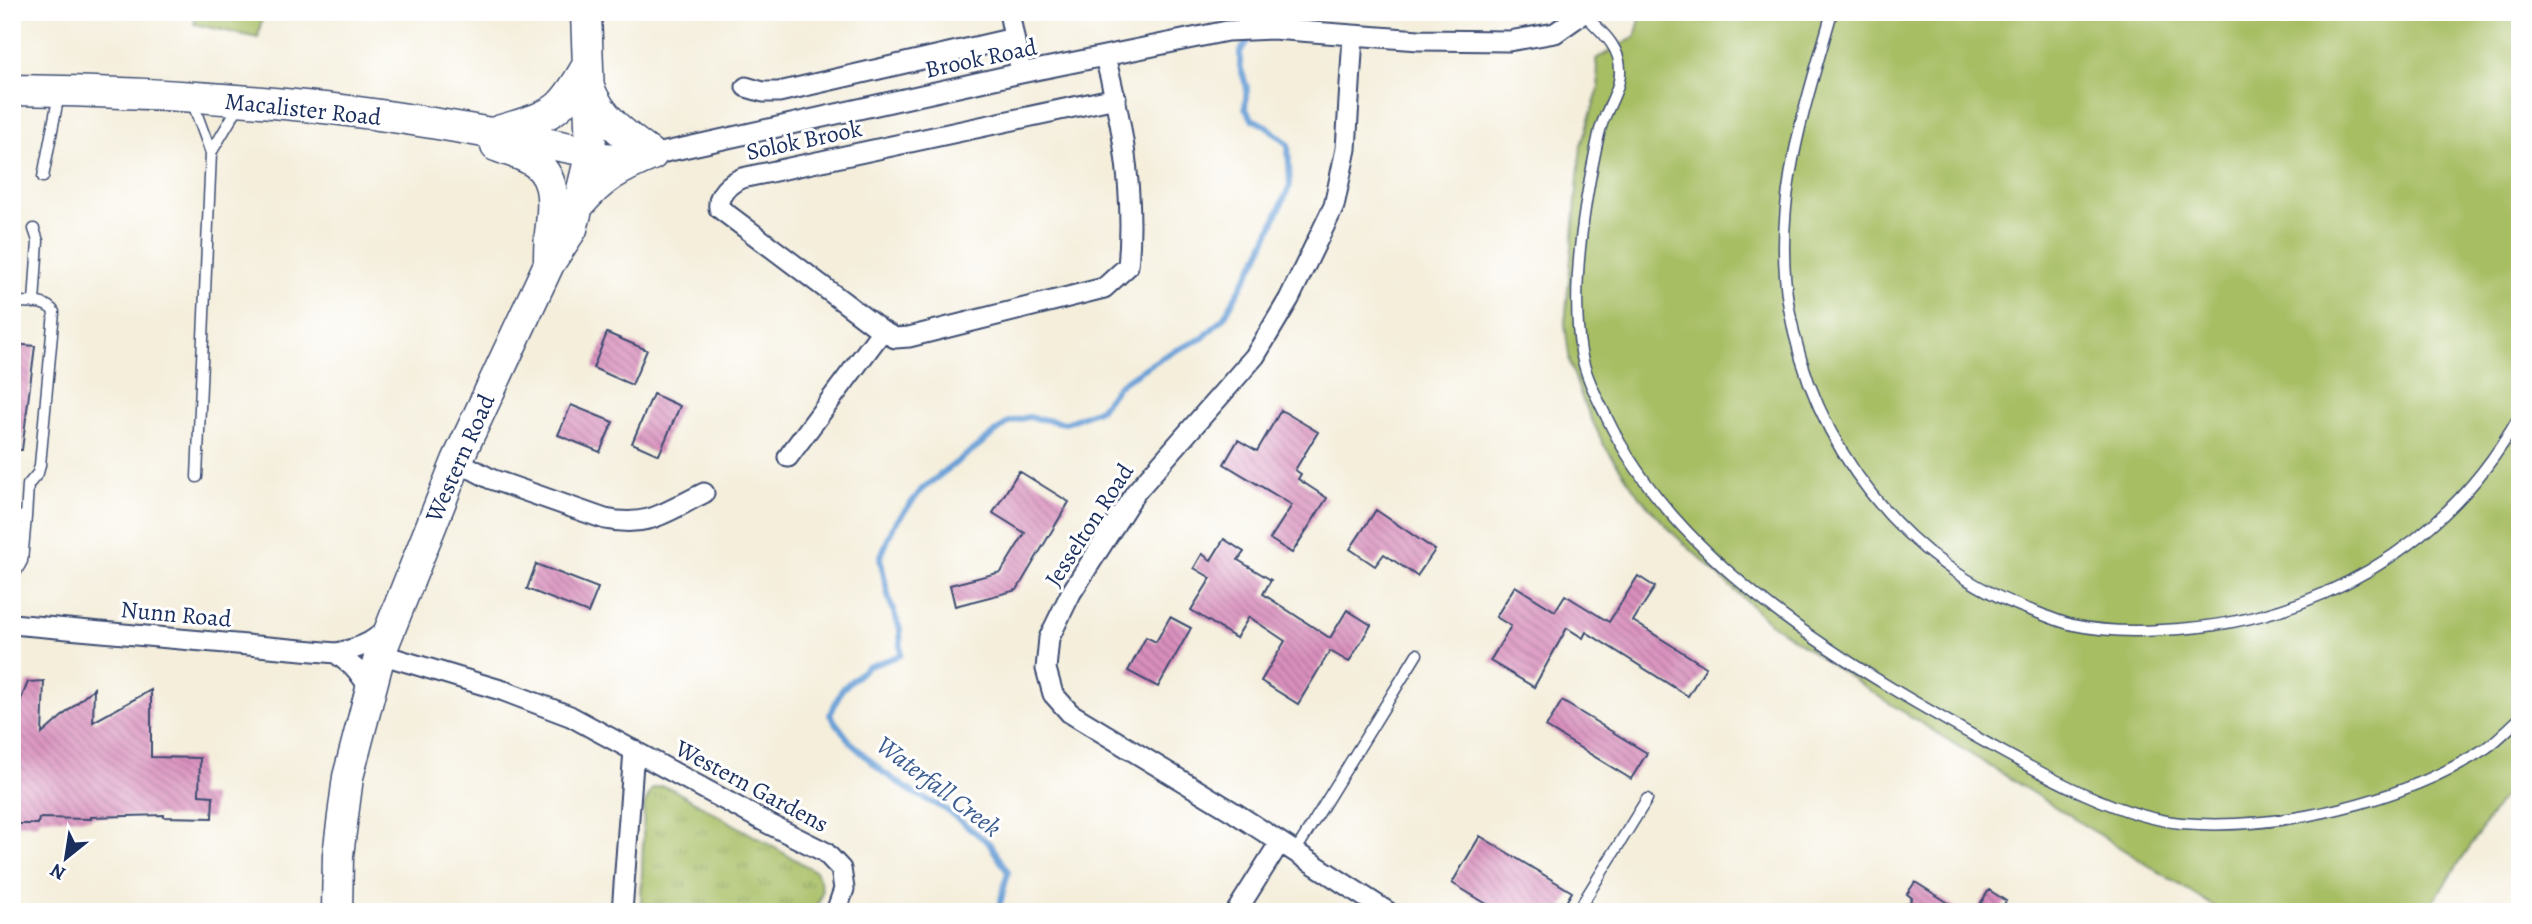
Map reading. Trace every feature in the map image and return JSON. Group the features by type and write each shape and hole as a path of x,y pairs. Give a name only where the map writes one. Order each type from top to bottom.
{"main road":[{"name":"Western Road","path":"337,912 338,855 348,777 380,654 457,461 549,264 572,229 591,152 586,12"},
{"path":"493,133 547,114 559,106 588,76 593,99 622,133 652,155 609,175 578,206"},
{"name":"Macalister Road","path":"12,90 60,90 326,108 493,133 591,152"},
{"path":"450,127 528,158 548,176 553,211 549,264"}],"street":[{"path":"1009,12 1021,73"},
{"name":"Brook Road","path":"591,152 652,155 1021,73 1227,31 1273,29 1419,40 1509,41 1555,33 1585,13"},
{"name":"Jesselton Road","path":"1353,36 1346,149 1334,206 1289,299 1255,356 1135,493 1071,593 1049,638 1046,668 1053,694 1070,713 1388,912"},
{"path":"746,87 763,92 779,92 1014,38"},
{"name":"Solok Brook","path":"1105,57 1116,98 1131,208 1128,266 1104,288 909,337 895,338 723,213 719,202 727,188 742,178 1116,98"},
{"path":"788,457 882,331"},
{"path":"457,461 491,479 605,519 621,522 646,521 704,493"},
{"name":"Nunn Road","path":"12,624 336,653 362,648 377,639 393,623"},
{"path":"336,653 356,669 370,688"},
{"name":"Western Gardens","path":"380,654 505,691 570,716 825,852 841,869 844,889 836,912"},
{"name":"Western Gardens","path":"622,912 634,750"},
{"path":"1236,912 1288,847"}],"lane":[{"path":"1832,12 1799,126 1787,181 1783,235 1784,274 1789,309 1800,355 1815,398 1842,452 1879,505 1913,540 1957,574 2010,604 2073,625 2137,631 2201,629 2258,618 2312,600 2372,570 2427,530 2471,486 2520,415"},
{"path":"1585,13 1616,48 1621,73 1600,127 1586,214 1578,272 1578,333 1581,357 1609,424 1628,457 1656,496 1688,533 1778,612 1894,692 2031,767 2122,809 2179,823 2273,822 2337,808 2415,786 2487,747 2520,718"},
{"path":"43,177 60,90"},
{"path":"191,98 211,153 197,477"},
{"path":"211,153 243,101"},
{"path":"34,229 38,241 34,303"},
{"path":"12,302 49,305 54,312 40,465 38,473 28,485 22,561 17,570 12,572"},
{"path":"12,516 26,517"},
{"path":"1288,847 1417,654"},
{"path":"1577,912 1647,799"}],"green space":[{"path":"197,12 263,12 258,38 194,24"},
{"path":"1642,12 2520,12 2520,772 2426,912 2223,912 1881,698 1770,623 1675,535 1639,496 1604,445 1583,401 1570,363 1565,324 1581,145 1599,88 1596,59 1635,37"},
{"path":"661,786 672,789 815,871 822,891 814,912 646,912 641,905 644,806 652,789"}],"building":[{"path":"607,333 647,350 632,385 593,368"},
{"path":"12,344 35,346 22,450 12,450"},
{"path":"653,394 680,406 659,455 632,443"},
{"path":"571,405 613,422 600,452 558,435"},
{"path":"1281,410 1318,432 1295,470 1301,474 1298,479 1327,498 1292,553 1270,539 1292,505 1224,464 1238,440 1257,451"},
{"path":"1019,471 1069,502 1017,590 955,606 950,585 1001,572 1025,533 993,513"},
{"path":"1376,510 1435,550 1417,576 1384,554 1375,566 1350,549"},
{"path":"1224,539 1244,552 1238,560 1271,580 1263,594 1330,638 1347,610 1371,625 1349,662 1330,651 1298,704 1261,681 1285,641 1249,617 1236,638 1191,610 1211,578 1194,568 1202,554 1211,560"},
{"path":"536,564 598,588 588,613 527,589"},
{"path":"1638,576 1655,587 1633,621 1706,667 1688,696 1586,632 1583,638 1567,628 1534,687 1490,661 1511,626 1496,617 1515,586 1555,611 1565,595 1609,622"},
{"path":"1170,617 1191,628 1158,687 1128,671 1146,637 1156,642"},
{"path":"44,681 42,734 94,688 93,722 151,690 151,757 200,758 199,795 213,796 212,818 164,815 91,819 39,818 38,824 12,824 12,743 15,714 28,682"},
{"path":"1562,701 1647,753 1631,779 1546,727"},
{"path":"1480,836 1572,892 1560,912 1500,912 1452,883"},
{"path":"1915,882 1963,912 1903,912 1912,898 1907,894"},
{"path":"1989,890 2006,901 1999,912 1975,912"}],"waterway":[{"name":"Waterfall Creek","path":"998,912 1008,872 989,843 945,809 912,792 883,772 852,744 830,715 842,689 867,667 901,655 900,629 889,599 880,558 894,525 922,489 1009,422 1028,417 1066,423 1100,409 1118,386 1168,354 1203,338 1224,317 1259,255 1290,185 1288,145 1268,127 1252,119 1245,108 1247,88 1240,66 1240,52 1249,39 1250,12"}]}
